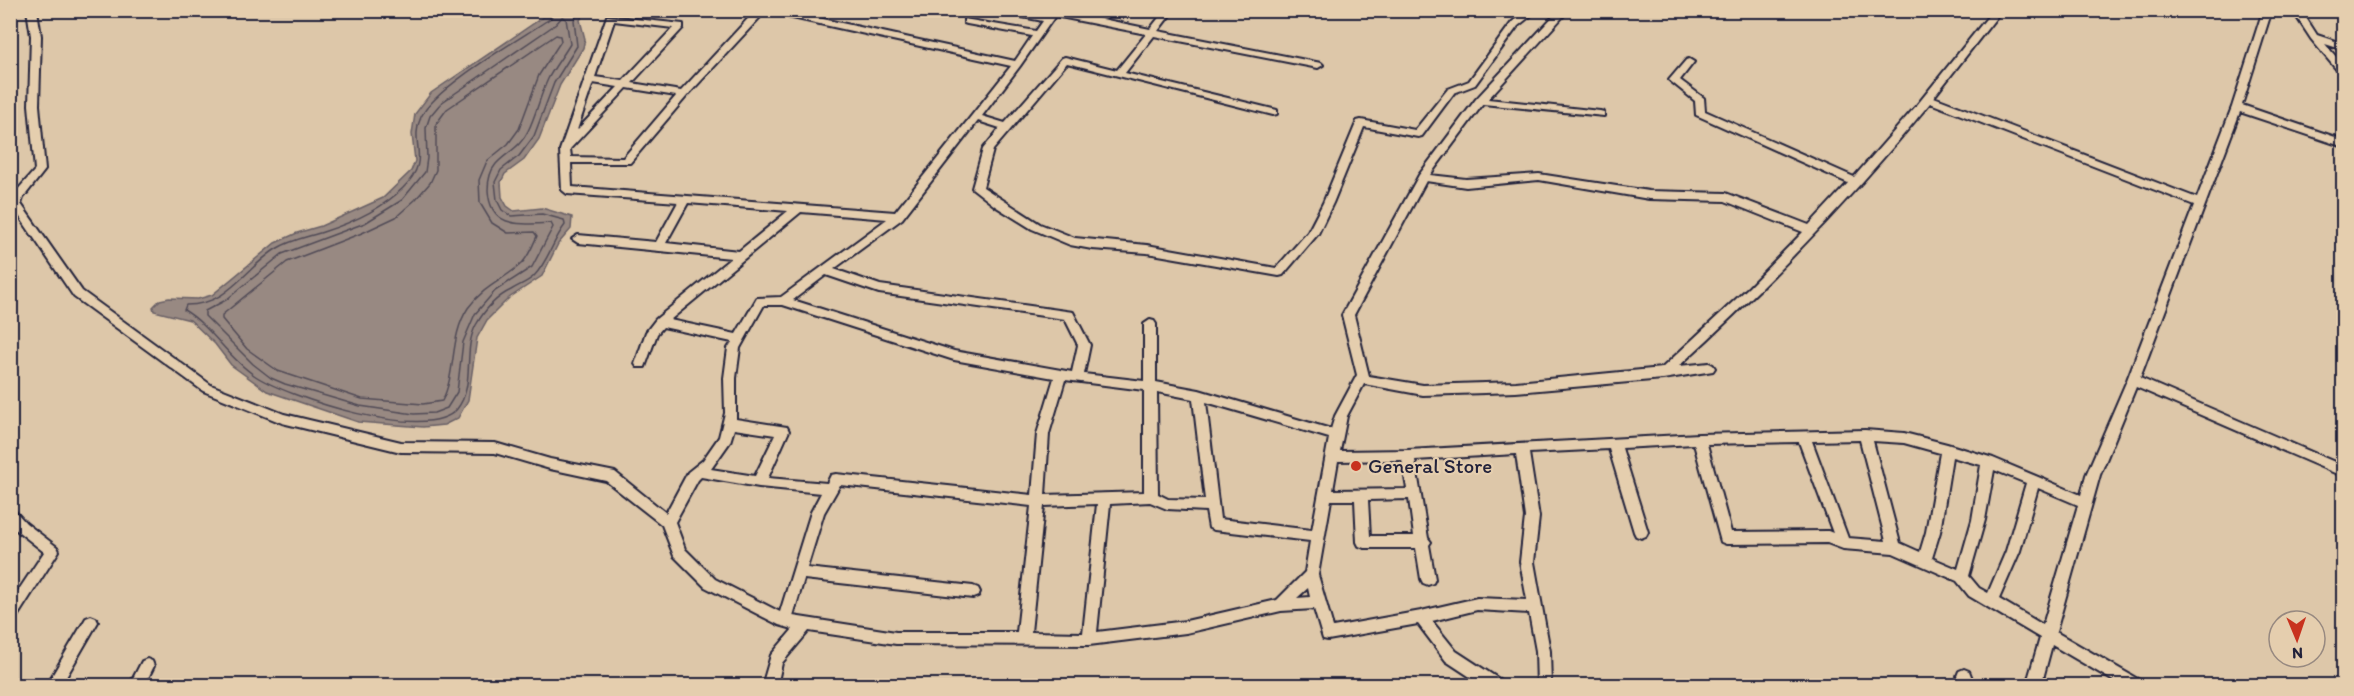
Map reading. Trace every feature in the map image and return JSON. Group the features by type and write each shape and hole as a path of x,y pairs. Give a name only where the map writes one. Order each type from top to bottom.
{"street":[{"path":"32,10 36,36 34,105 40,170 18,197 16,204 78,294 207,388 282,418 401,447 495,448 550,464 610,476 668,522 679,552 710,583 784,621 896,638 1089,639 1186,627 1281,605 1319,603"},
{"path":"564,155 626,161 682,94 762,10"},
{"path":"767,10 1017,64"},
{"path":"989,10 1052,14 1318,64"},
{"path":"1119,74 1170,10"},
{"path":"1510,10 1515,24"},
{"path":"1273,112 1065,60 988,149 977,189 1035,225 1074,242 1169,252 1245,269 1279,272 1312,234 1328,203 1360,123 1418,134 1451,91 1472,83 1515,24 1534,10"},
{"path":"1534,607 1477,604 1328,634 1311,575 1336,435 1341,416 1363,375 1348,315 1423,177 1480,101 1565,10"},
{"path":"1663,374 1725,319 1856,182 1998,10"},
{"path":"2033,686 2093,475 2133,380 2237,107 2268,10"},
{"path":"2296,10 2343,73"},
{"path":"783,301 898,216 1017,64 1052,14"},
{"path":"564,155 680,26 610,18 564,155 567,190 898,216"},
{"path":"967,21 1039,34"},
{"path":"2314,37 2343,47"},
{"path":"1689,62 1674,80 1700,100 1701,113 1856,182"},
{"path":"588,79 682,94"},
{"path":"1927,98 2200,203"},
{"path":"1480,101 1600,114"},
{"path":"2237,107 2343,144"},
{"path":"976,117 1007,127"},
{"path":"1423,177 1466,183 1539,177 1649,195 1726,197 1810,230"},
{"path":"659,246 685,199"},
{"path":"641,364 652,332 660,322 738,255 799,208"},
{"path":"578,240 738,255"},
{"path":"825,270 879,289 1070,315 1084,345 1077,378"},
{"path":"668,522 693,476 701,472 725,438 731,413 730,378 733,358 740,339 761,301 783,301 954,355 1077,378 1150,386 1199,395 1336,435"},
{"path":"660,322 740,339"},
{"path":"1150,324 1151,497"},
{"path":"1360,379 1423,390 1516,387 1709,368"},
{"path":"1023,639 1038,501 1042,434 1061,375"},
{"path":"2133,380 2343,472"},
{"path":"1199,395 1214,524 1319,536"},
{"path":"728,423 783,431 759,482"},
{"path":"1332,456 1407,455 1699,439 1864,435 1904,438 1947,449 1988,462 2085,502"},
{"path":"1864,435 1894,547"},
{"path":"1804,437 1843,543"},
{"path":"1699,439 1726,538 1828,537 1843,543 1894,547 1962,577 1974,592 2136,686"},
{"path":"1614,443 1641,532"},
{"path":"1522,448 1532,517 1527,562 1543,651 1544,686"},
{"path":"1925,559 1933,532 1947,449"},
{"path":"1407,455 1424,542 1428,579"},
{"path":"1962,577 1984,501 1988,462"},
{"path":"701,472 759,482 831,489"},
{"path":"784,621 818,512 836,479 1038,501 1151,497 1167,504 1212,506"},
{"path":"1991,601 2013,551 2033,481"},
{"path":"1326,495 1415,494"},
{"path":"1361,495 1364,542 1424,542"},
{"path":"1089,639 1104,499"},
{"path":"10,515 21,527 52,551 10,616"},
{"path":"799,573 973,592"},
{"path":"1281,605 1311,575"},
{"path":"1421,617 1451,656 1490,685"},
{"path":"52,686 92,622"},
{"path":"769,686 776,660 805,625"},
{"path":"136,686 147,666"}],"water":[{"path":"552,11 586,11 580,20 585,39 583,48 560,85 539,139 524,160 505,174 501,182 502,197 507,206 514,211 542,208 572,217 571,229 558,244 542,276 509,298 487,320 477,338 468,400 458,418 444,425 423,427 358,422 267,391 231,365 215,344 190,320 154,311 153,307 160,300 198,299 212,295 275,243 321,226 383,198 411,171 415,161 412,134 415,114 431,93"}],"place":[{"name":"General Store","path":"1356,466"}]}
